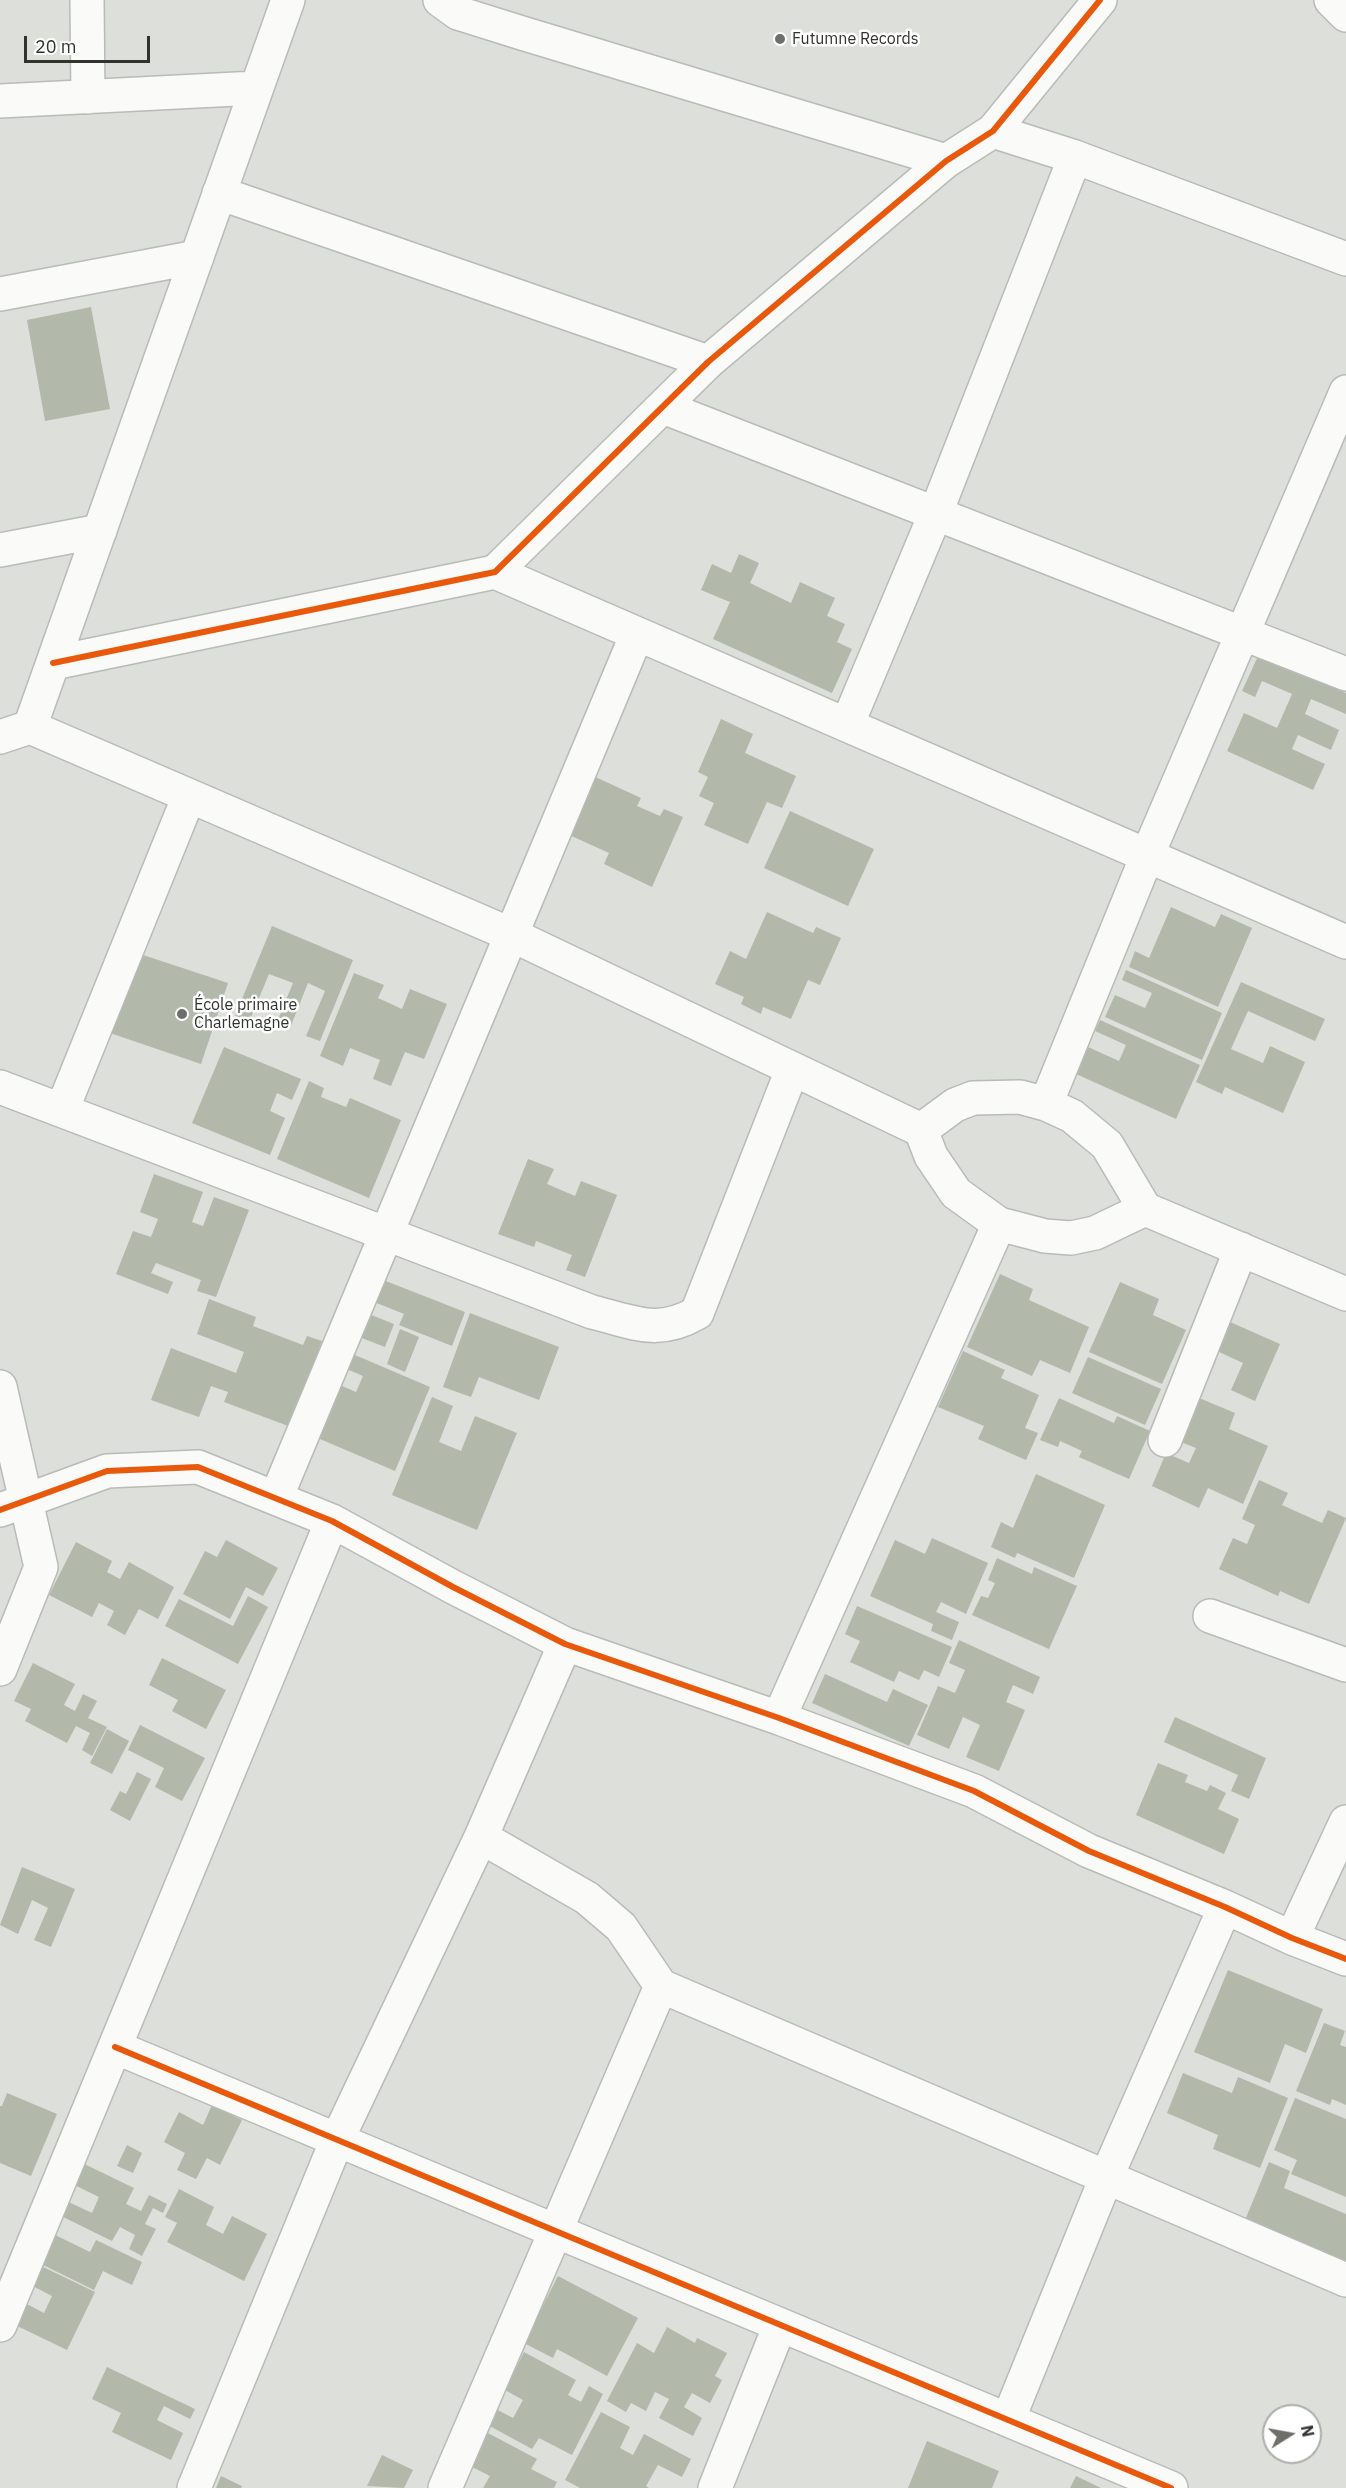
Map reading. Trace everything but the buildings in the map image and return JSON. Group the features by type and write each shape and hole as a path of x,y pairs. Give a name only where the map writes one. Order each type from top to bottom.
{"street":[{"path":"87,0 88,97"},
{"path":"288,0 53,663 15,732 189,796 512,935 921,1130 931,1156 956,1193 999,1224 1045,1236 1071,1238 1095,1233 1145,1209"},
{"path":"440,0 458,13 946,161"},
{"path":"53,663 495,572 708,362 946,161 993,131 1100,0"},
{"path":"1331,0 1346,15"},
{"path":"0,101 256,88"},
{"path":"993,131 1075,157 1346,259"},
{"path":"847,725 935,515 1075,157"},
{"path":"219,193 708,362"},
{"path":"0,294 196,257"},
{"path":"1046,1104 1147,856 1346,392"},
{"path":"663,407 1346,674"},
{"path":"0,550 100,531"},
{"path":"495,572 1346,942"},
{"path":"276,1498 638,634"},
{"path":"62,1110 189,796"},
{"path":"0,1087 592,1312 659,1328 680,1323 697,1313 792,1070"},
{"path":"921,1130 955,1105 973,1098 1020,1097 1046,1104 1072,1116 1107,1145 1145,1209 1346,1294"},
{"path":"779,1718 999,1224"},
{"path":"1165,1440 1241,1249"},
{"path":"0,1387 13,1504 40,1567 0,1669"},
{"path":"13,1504 107,1471 198,1467 332,1521 453,1587 565,1644 779,1718 974,1791 1089,1851 1346,1959"},
{"path":"0,2325 332,1521"},
{"path":"1210,1616 1346,1665"},
{"path":"194,2488 338,2140 481,1837 565,1644"},
{"path":"1292,1938 1346,1822"},
{"path":"481,1837 587,1898 621,1927 661,1986 1346,2280"},
{"path":"1008,2420 1106,2178 1225,1907"},
{"path":"445,2488 661,1986"},
{"path":"115,2047 1171,2488"},
{"path":"715,2488 780,2325"}],"cycle path":[{"path":"53,663 495,572 708,362 946,161 993,131 1100,0"},
{"path":"0,1510 107,1471 198,1467 332,1521 453,1587 565,1644 779,1718 974,1791 1089,1851 1346,1959"},
{"path":"115,2047 1171,2488"}],"place":[{"name":"Futumne Records","path":"780,39"},
{"name":"École primaire Charlemagne","path":"182,1014"}]}
